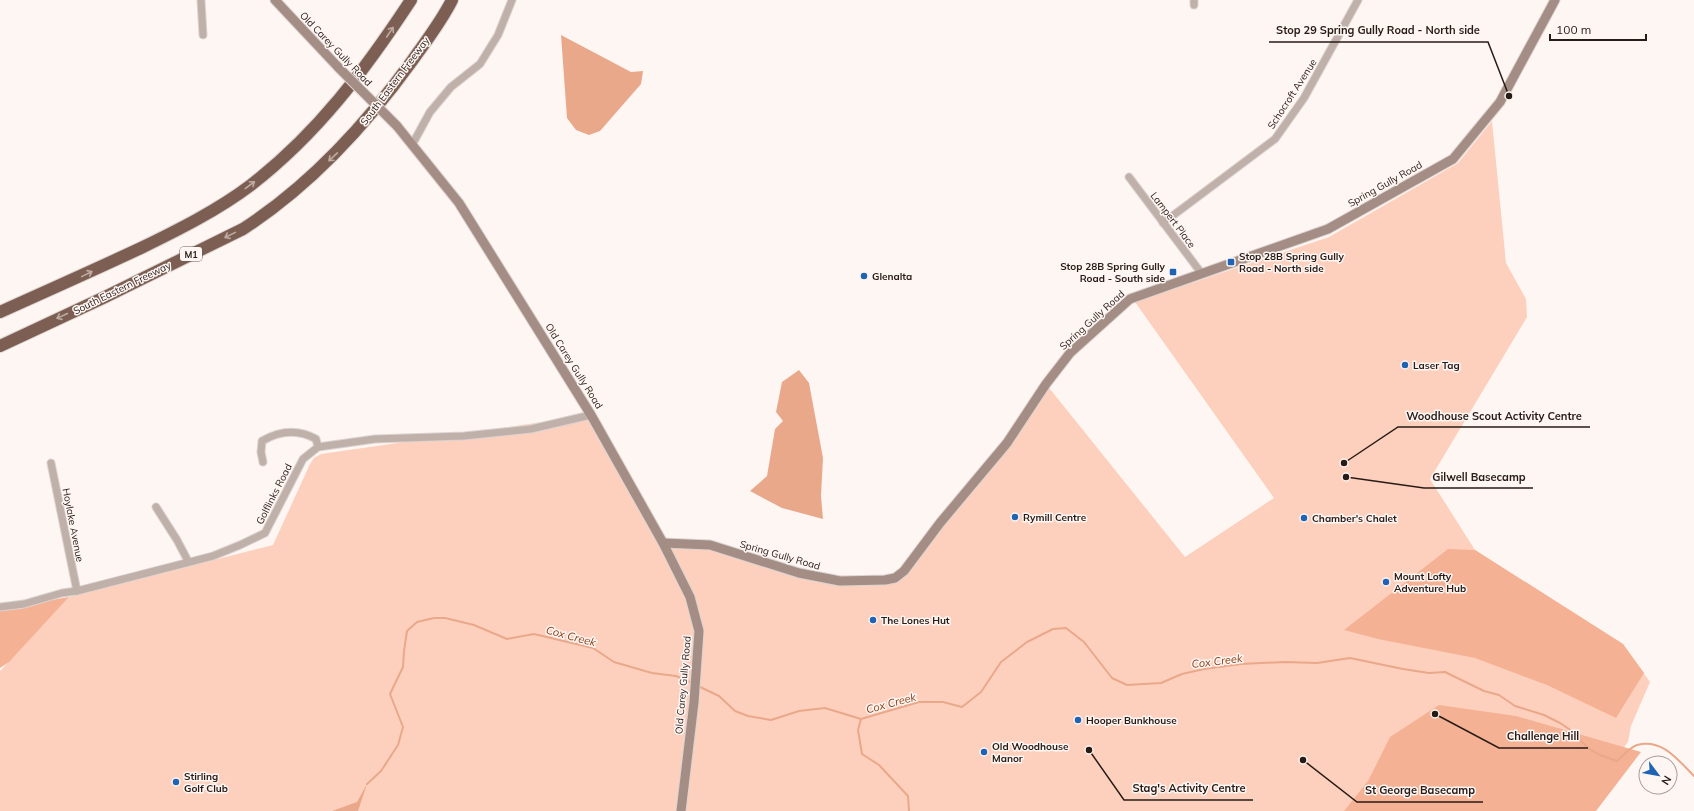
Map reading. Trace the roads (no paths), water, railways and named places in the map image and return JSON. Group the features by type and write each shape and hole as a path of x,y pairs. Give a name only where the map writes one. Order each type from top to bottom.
{"highway":[{"path":"0,312 76,279 166,236 222,205 250,186 277,164 308,135 338,102 369,63 411,0"},
{"name":"South Eastern Freeway","path":"0,346 105,297 243,229 254,222 304,183 344,145 390,91 432,32 452,0"}],"main road":[{"name":"Old Carey Gully Road","path":"275,0 338,68 397,126 459,203 591,415 663,543 690,596 699,631 695,685 681,811"},
{"name":"Spring Gully Road","path":"663,543 710,545 799,573 840,581 885,580 895,578 904,571 940,523 1007,442 1046,384 1070,353 1130,299 1328,229 1453,159 1500,102 1555,0"}],"street":[{"path":"201,0 203,35"},
{"path":"412,145 430,112 447,92 480,64 498,35 512,0"},
{"name":"Schocroft Avenue","path":"1163,223 1275,139 1304,98 1358,0"},
{"name":"Lampert Place","path":"1130,177 1202,274"},
{"path":"263,462 261,452 262,441 272,435 290,432 316,439 318,447 376,439 464,436 531,429 591,415"},
{"name":"Golflinks Road","path":"0,606 24,604 188,561 213,556 265,533 303,459 318,447"},
{"name":"Hoylake Avenue","path":"51,463 76,591"},
{"path":"156,507 177,540 188,561"}],"waterway":[{"name":"Cox Creek","path":"367,784 381,771 398,745 403,727 390,694 403,667 407,631 417,622 434,618 445,618 474,625 507,639 534,634 593,648 614,662 652,673 676,676 692,683"},
{"name":"Cox Creek","path":"698,686 719,696 735,711 748,716 771,720 799,711 825,708 861,719 919,702 943,702 962,707 981,692 1001,662 1027,642 1053,629 1066,628 1084,642 1112,678 1127,685 1161,683 1182,674 1204,669 1241,664 1285,662 1317,663 1350,658 1429,673 1445,672 1484,691 1499,695 1515,706 1544,715 1560,723 1569,729 1588,748 1600,755 1617,761 1634,746 1646,744 1654,745 1676,757 1694,776"},
{"path":"861,719 858,730 862,754 879,765 908,796 909,811"}],"place":[{"name":"Stop 29 Spring Gully Road - North side","path":"1509,96"},
{"name":"Stop 28B Spring Gully Road - North side","path":"1231,262"},
{"name":"Stop 28B Spring Gully Road - South side","path":"1173,272"},
{"name":"Glenalta","path":"864,276"},
{"name":"Laser Tag","path":"1405,365"},
{"name":"Woodhouse Scout Activity Centre","path":"1344,463"},
{"name":"Gilwell Basecamp","path":"1346,477"},
{"name":"Rymill Centre","path":"1015,517"},
{"name":"Chamber's Chalet","path":"1304,518"},
{"name":"Mount Lofty Adventure Hub","path":"1386,582"},
{"name":"The Lones Hut","path":"873,620"},
{"name":"Challenge Hill","path":"1435,714"},
{"name":"Hooper Bunkhouse","path":"1078,720"},
{"name":"Stag's Activity Centre","path":"1089,750"},
{"name":"Old Woodhouse Manor","path":"984,752"},
{"name":"St George Basecamp","path":"1303,760"},
{"name":"Stirling Golf Club","path":"176,782"}]}
